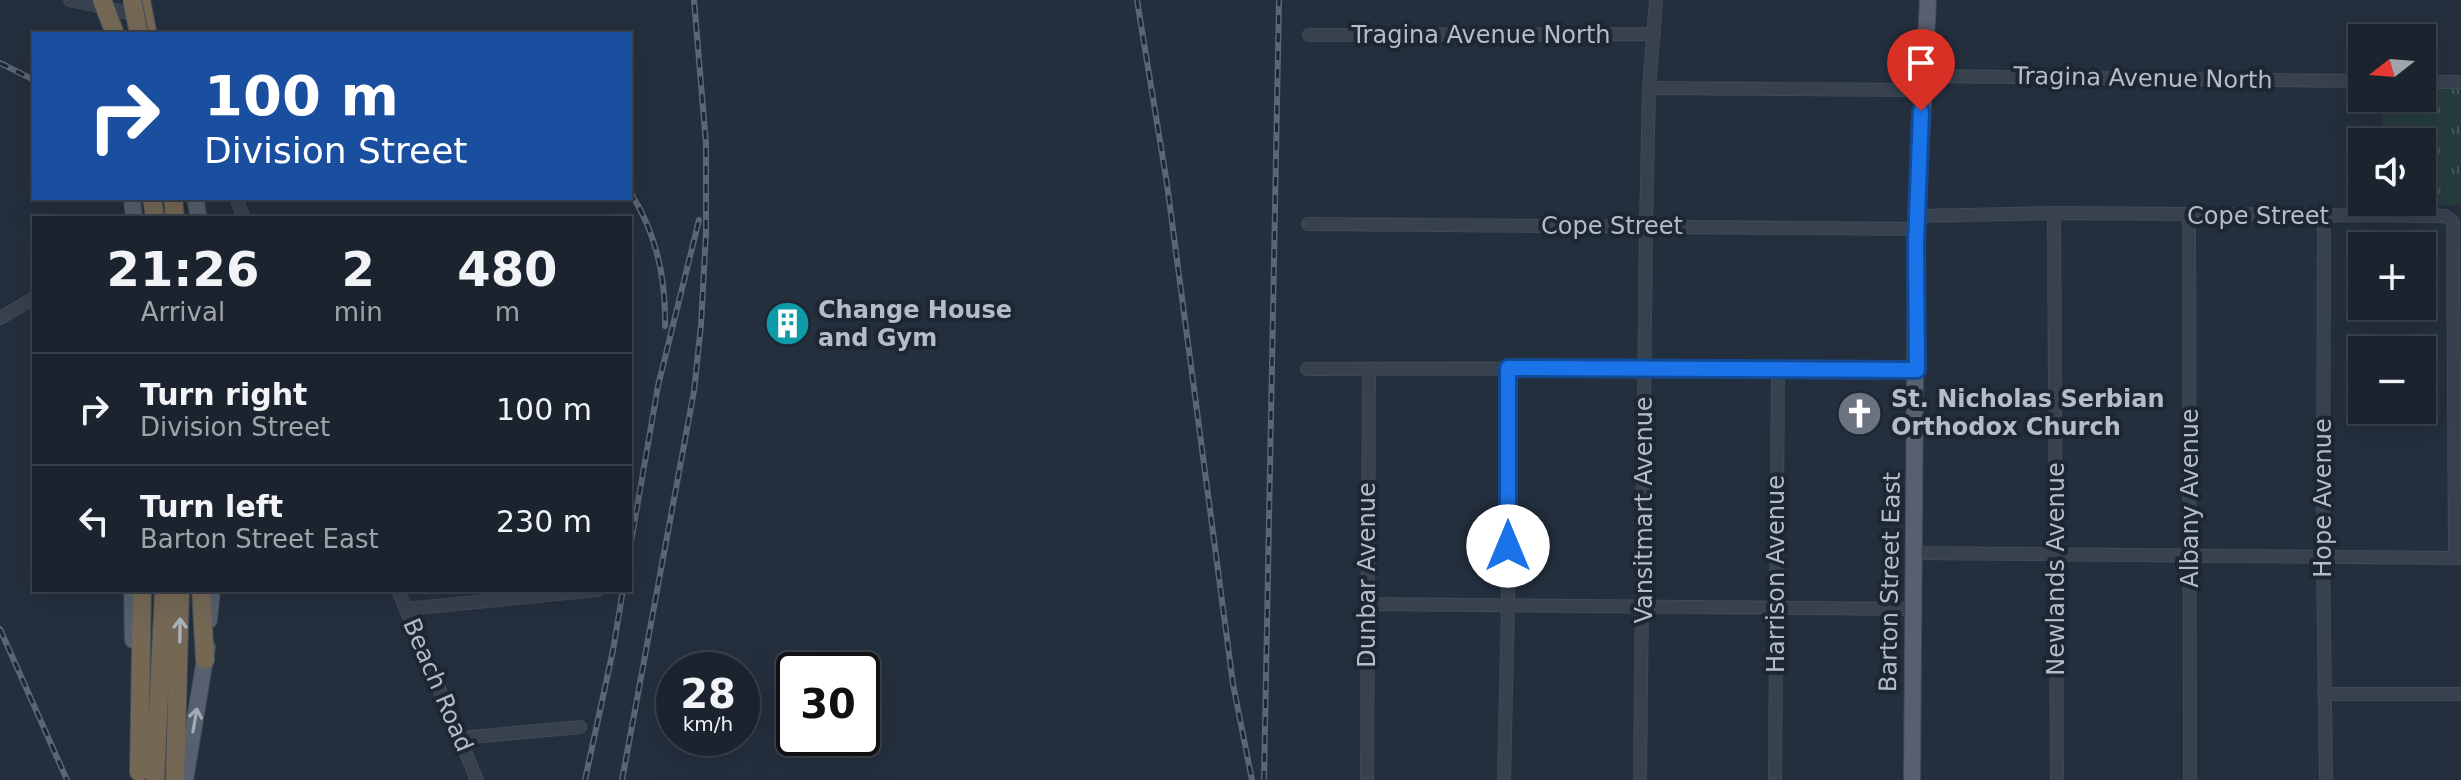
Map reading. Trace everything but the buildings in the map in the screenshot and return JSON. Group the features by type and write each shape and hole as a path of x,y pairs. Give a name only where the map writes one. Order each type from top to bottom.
{"highway":[{"path":"111,3 118,32"},
{"path":"142,592 145,777"},
{"path":"164,592 183,779"},
{"path":"145,777 170,669 180,592"},
{"path":"201,592 205,660"}],"main road":[{"name":"Barton Street East","path":"1912,780 1917,222 1928,0"},
{"path":"132,592 145,777"},
{"path":"183,779 205,660 212,592"}],"street":[{"path":"70,0 111,3 139,17"},
{"name":"Vansitmart Avenue","path":"1640,780 1646,226 1649,88 1656,0"},
{"name":"Tragina Avenue North","path":"1309,35 1654,34"},
{"name":"Tragina Avenue North","path":"1649,88 2348,81"},
{"path":"2436,82 2461,82"},
{"name":"Cope Street","path":"1308,224 1646,226 1917,222 2054,213 2445,216 2453,222 2458,558"},
{"name":"Newlands Avenue","path":"2054,213 2057,780"},
{"name":"Albany Avenue","path":"2189,216 2190,780"},
{"name":"Hope Avenue","path":"2324,216 2326,780"},
{"path":"0,318 32,299"},
{"path":"1504,780 1508,368"},
{"name":"Harrison Avenue","path":"1775,780 1778,368"},
{"path":"1307,369 1917,370"},
{"name":"Dunbar Avenue","path":"1367,780 1369,370"},
{"path":"1913,553 2458,558"},
{"name":"Beach Road","path":"399,592 477,780"},
{"path":"406,609 577,592"},
{"path":"1366,604 1913,609"},
{"path":"2324,694 2461,694"},
{"path":"460,738 580,727"}],"green space":[{"path":"2436,89 2461,89 2461,205 2436,205 2436,128 2382,128 2382,112 2436,112"}],"railway":[{"path":"622,780 694,391 701,325 706,233 706,144 694,0"},
{"path":"1137,0 1167,184 1233,684 1252,780"},
{"path":"1264,780 1279,0"},
{"path":"0,63 32,79"},
{"path":"632,195 647,223 658,256 664,291 665,326"},
{"path":"632,536 658,386 699,220"},
{"path":"585,780 623,592"},
{"path":"0,629 67,780"}],"place":[{"name":"Change House and Gym","path":"787,324"},
{"name":"St. Nicholas Serbian Orthodox Church","path":"1860,413"}],"route":[{"path":"1508,546 1508,368 1917,370 1916,245 1921,111"}]}
